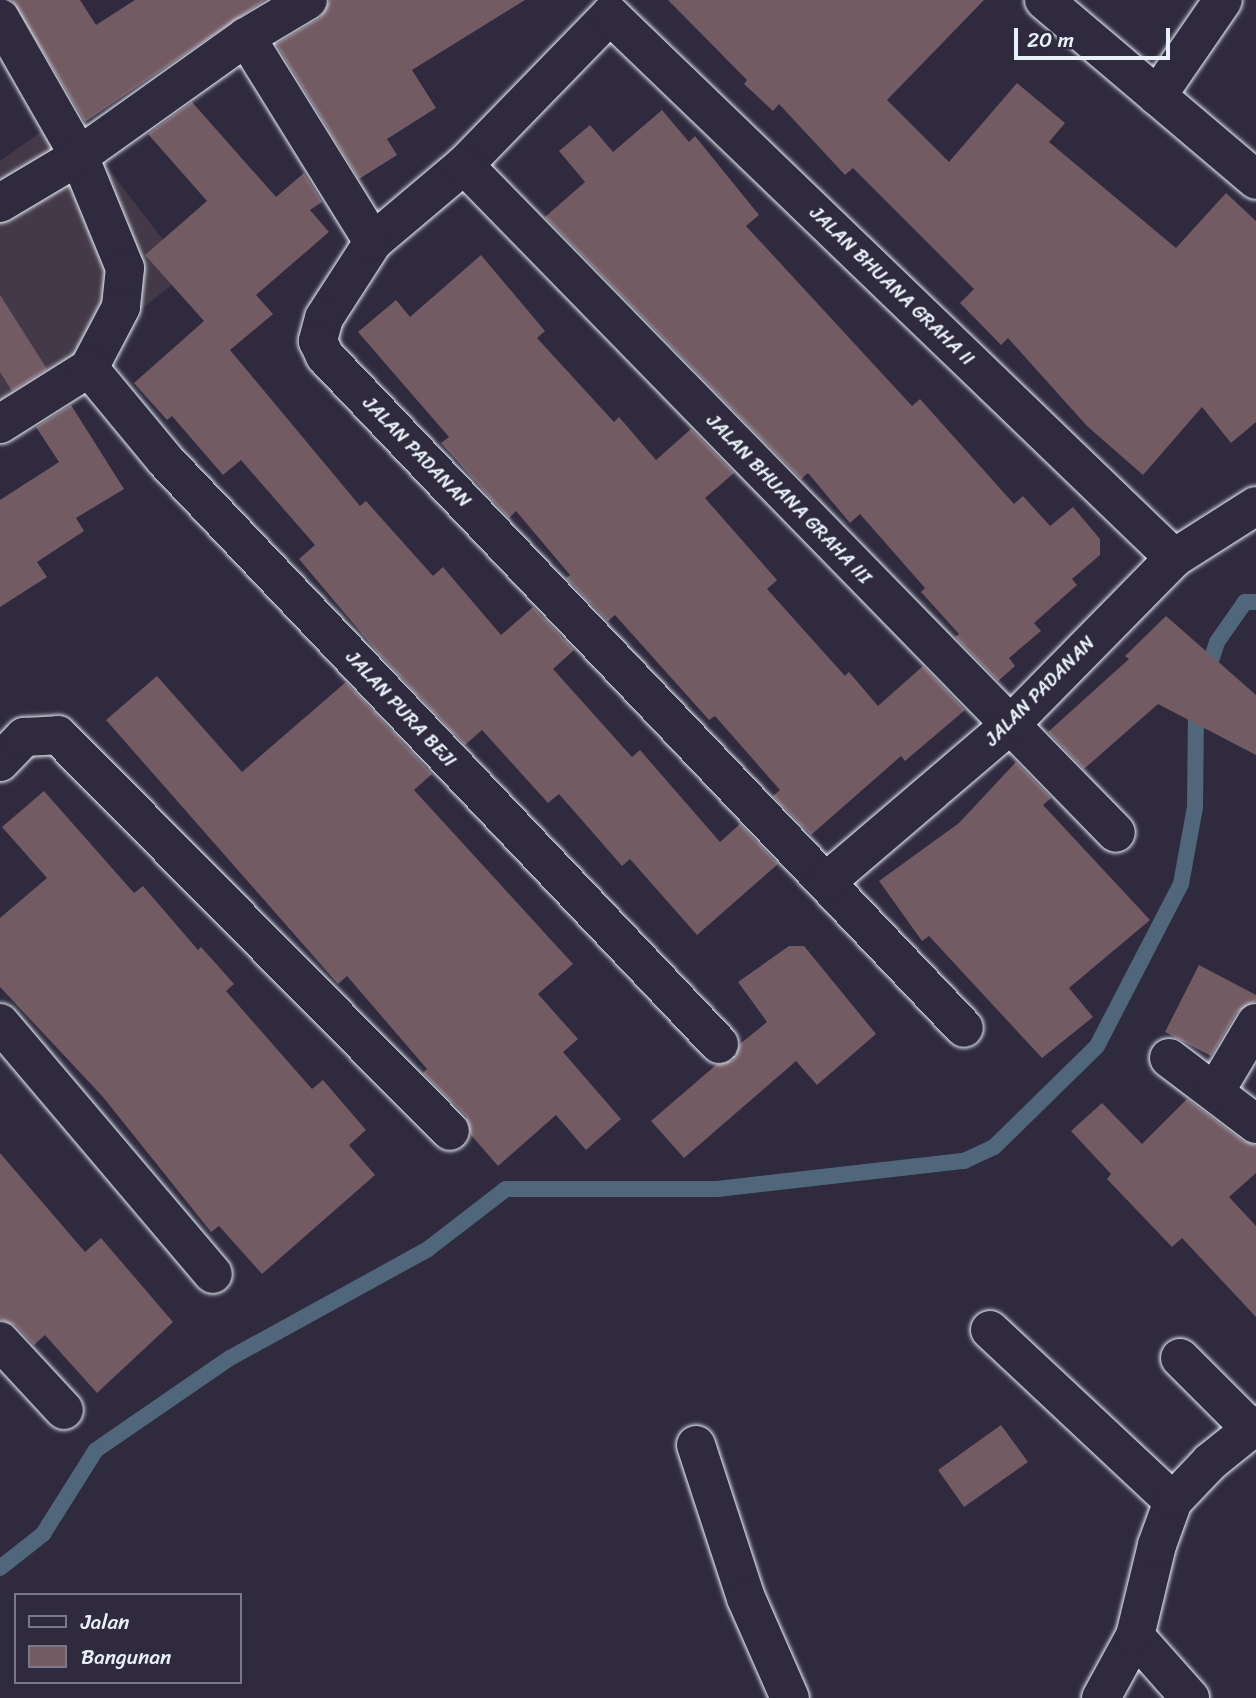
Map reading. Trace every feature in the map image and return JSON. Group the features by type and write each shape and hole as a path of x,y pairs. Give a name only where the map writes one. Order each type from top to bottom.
{"street":[{"path":"0,203 79,156 246,37 308,0"},
{"path":"1044,0 1256,180"},
{"path":"1157,96 1223,0"},
{"name":"JALAN PADANAN","path":"610,7 464,165 373,242 324,318 318,341 325,356 964,1028"},
{"name":"JALAN BHUANA GRAHA II","path":"610,7 1174,558"},
{"path":"0,18 79,156 125,268 121,307 89,368 0,424"},
{"path":"246,37 373,242"},
{"name":"JALAN BHUANA GRAHA III","path":"464,165 1116,833"},
{"name":"JALAN PURA BEJI","path":"89,368 175,470 719,1044"},
{"name":"JALAN PADANAN","path":"825,882 1010,725 1174,558 1256,506"},
{"path":"0,762 24,737 36,733 58,736 84,757 450,1131"},
{"path":"0,1023 213,1274"},
{"path":"1216,1090 1256,1023"},
{"path":"1169,1058 1216,1090 1256,1124"},
{"path":"990,1330 1173,1502"},
{"path":"0,1341 64,1410"},
{"path":"1106,1696 1135,1636 1157,1545 1173,1502 1210,1462 1253,1427 1180,1359"},
{"path":"696,1444 746,1598 790,1698"},
{"path":"1135,1636 1190,1698"}],"shaded area":[{"path":"66,114 188,272 0,421 0,161"}],"building":[{"path":"12,0 80,0 96,25 135,0 265,0 85,122"},
{"path":"330,0 525,0 412,70 436,108 387,139 397,155 359,179 276,44 320,18"},
{"path":"668,0 984,0 887,100 949,162 1017,83 1065,123 1049,142 1176,248 1226,193 1256,221 1256,422 1231,443 1202,407 1143,475 1087,426 1008,338 1001,345 960,303 974,289 853,168 845,175 779,104 773,111 744,84 747,80"},
{"path":"192,102 276,197 304,173 322,202 310,210 329,232 256,295 273,314 230,350 360,506 366,501 433,576 443,567 501,635 533,607 574,650 553,669 632,757 640,750 720,842 740,824 778,864 697,935 630,859 622,866 559,794 548,803 482,730 465,745 379,654 299,559 315,545 241,460 223,475 172,416 167,420 134,383 204,321 145,255 207,201 148,134"},
{"path":"662,110 689,142 695,136 759,215 746,226 912,406 920,399 1014,504 1023,496 1050,526 1073,507 1100,539 1100,555 1072,579 1077,585 1034,623 1041,631 1009,658 1015,666 998,681 955,637 959,634 921,592 925,588 860,514 850,523 808,473 801,479 545,217 585,182 559,151 590,125 613,152"},
{"path":"481,255 545,331 537,338 614,422 619,417 656,460 691,429 734,473 705,498 777,580 767,589 845,676 849,672 878,706 923,666 965,710 905,761 901,756 811,835 773,796 780,790 715,716 709,720 615,615 608,621 566,578 570,575 516,511 509,518 492,500 441,443 449,437 358,332 396,300 410,317"},
{"path":"0,295 47,369 12,391 0,372"},
{"path":"71,405 124,489 76,518 84,531 37,562 47,577 0,607 0,500 59,462 36,427"},
{"path":"1166,616 1256,695 1256,755 1158,704 1084,769 1048,732 1129,659 1125,656"},
{"path":"157,676 242,772 346,682 432,774 414,790 573,964 538,994 578,1039 563,1052 621,1119 586,1150 556,1115 498,1166 471,1135 466,1116 423,1073 427,1069 347,976 338,984 106,720"},
{"path":"1016,762 1051,798 1043,805 1150,920 1069,988 1093,1017 1042,1058 929,936 922,941 879,881 959,823"},
{"path":"44,791 134,893 143,886 198,950 201,947 234,984 226,991 312,1089 323,1080 366,1130 349,1145 375,1175 262,1274 219,1226 211,1232 103,1097 0,987 0,918 47,878 2,827"},
{"path":"789,946 804,946 876,1034 817,1085 796,1061 684,1158 651,1121 716,1065 733,1060 740,1044 767,1022 738,982"},
{"path":"1199,965 1256,995 1256,1001 1237,1012 1211,1056 1165,1032"},
{"path":"1187,1099 1243,1141 1256,1145 1256,1173 1229,1197 1256,1226 1256,1317 1182,1238 1172,1247 1107,1179 1111,1174 1071,1131 1102,1103 1142,1144"},
{"path":"0,1153 85,1252 101,1238 173,1322 97,1393 45,1335 34,1345 16,1326 0,1319"},
{"path":"1001,1425 1028,1462 964,1507 938,1470"}],"waterway":[{"path":"1206,676 1217,642 1245,602 1256,602"},
{"path":"0,1568 43,1534 96,1450 230,1358 428,1249 506,1189 717,1189 964,1161 994,1147 1097,1046 1181,884 1195,807 1196,704"}]}
